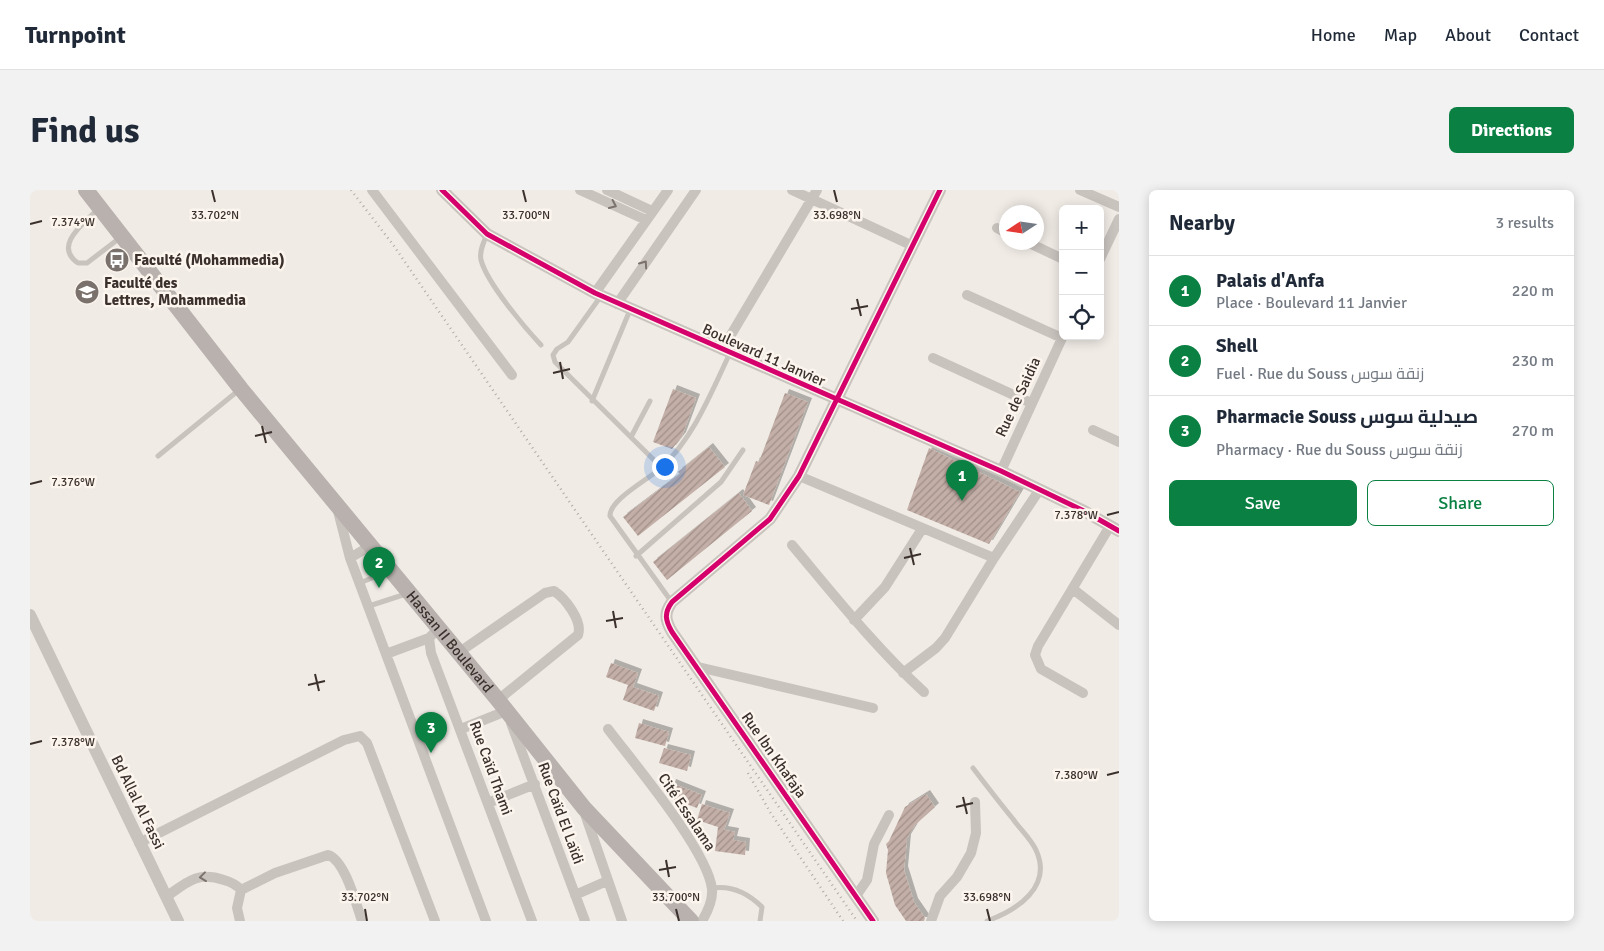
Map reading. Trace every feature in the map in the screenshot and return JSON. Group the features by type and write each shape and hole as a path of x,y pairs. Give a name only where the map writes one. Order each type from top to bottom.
{"main road":[{"name":"Hassan II Boulevard","path":"86,190 241,389 408,593 433,634 458,653 584,808 691,921"}],"street":[{"path":"372,190 512,375"},
{"name":"Boulevard 11 Janvier","path":"442,190 487,234 514,251 598,295 1001,471 1114,528"},
{"path":"580,190 646,220"},
{"path":"607,190 652,211"},
{"path":"598,295 646,220 668,190"},
{"path":"617,304 696,190"},
{"path":"792,190 814,194 913,246"},
{"path":"672,602 770,519 799,476 940,190"},
{"path":"1080,190 1119,207"},
{"path":"726,351 814,194"},
{"path":"1104,251 1119,219"},
{"path":"1044,250 1059,257"},
{"path":"967,295 1059,336"},
{"name":"Rue de Saidia","path":"1001,471 1061,340"},
{"path":"933,358 1031,403"},
{"path":"1093,430 1119,442"},
{"path":"799,476 922,530 994,558"},
{"path":"903,673 936,648 945,638 994,558 1040,489"},
{"path":"337,507 350,558 486,921"},
{"path":"1083,693 1041,669 1035,655 1038,646 1114,528"},
{"path":"854,620 885,587 922,530"},
{"path":"792,545 854,620 903,673 924,692"},
{"path":"350,558 370,546"},
{"path":"1073,590 1119,625"},
{"path":"458,653 545,594 554,591 561,597 577,620 580,630 578,635 505,709 461,729"},
{"name":"Rue Ibn Khafaja","path":"672,602 666,610 667,622 873,921"},
{"name":"Bd Allal Al Fassi","path":"30,615 178,921"},
{"path":"386,654 433,634"},
{"name":"Rue Caïd Thami","path":"433,634 431,652 532,921"},
{"path":"698,667 873,708"},
{"name":"Rue Caïd El Laïdi","path":"505,709 586,921"},
{"name":"Cité Essalama","path":"608,729 702,859 712,888"},
{"path":"140,843 344,740 360,736 368,742 435,921"},
{"path":"488,803 535,784"},
{"path":"931,921 940,896 957,877 971,853 976,828 975,802"},
{"path":"584,808 622,921"},
{"path":"856,896 868,880 874,844 889,815"},
{"path":"241,890 275,873 328,855 335,858 342,868 362,921"},
{"path":"166,898 190,880 205,876 233,883 241,890"},
{"path":"575,895 607,881"},
{"path":"702,921 712,900 712,888"},
{"path":"240,921 237,908 241,890"}],"lane":[{"path":"99,208 68,242 66,249 68,254 78,263 87,263 121,236"},
{"path":"487,234 481,252 482,261 497,289 520,321 542,345"},
{"path":"598,295 568,342 557,349 553,355 555,362 662,468"},
{"path":"592,400 630,310"},
{"path":"672,602 636,556 610,516 610,511 613,504 662,468 690,434 726,351"},
{"path":"158,456 241,389"},
{"path":"631,437 650,402"},
{"path":"636,556 721,482 743,450"},
{"path":"360,583 389,571"},
{"path":"369,606 408,593"},
{"path":"973,768 1032,844 1040,864 1039,877 1029,898 1010,911 987,921"},
{"path":"712,888 731,887 755,900 762,907 760,921"}],"building":[{"path":"673,389 696,398 682,436 672,449 653,442"},
{"path":"785,393 808,402 769,505 743,495 756,461 759,462"},
{"path":"709,447 725,467 638,536 623,517 680,474 678,472"},
{"path":"929,448 1020,492 989,544 907,510"},
{"path":"739,493 752,511 667,580 653,562"},
{"path":"611,663 638,673 633,687 659,696 654,711 623,700 628,685 606,677"},
{"path":"639,723 669,732 665,746 635,738"},
{"path":"664,748 691,755 687,771 659,763"},
{"path":"672,783 702,795 697,808 670,798 668,795"},
{"path":"926,794 935,807 915,825 907,838 904,870 914,902 925,918 924,921 906,921 895,905 886,873 888,850 886,844 905,807"},
{"path":"702,804 730,813 724,830 735,832 733,840 746,842 745,855 715,851 718,827 697,820"}],"railway":[{"path":"351,190 394,246 857,921"},
{"path":"748,773 770,812 843,921"}],"cycle path":[{"path":"442,190 487,234 595,293 1001,471 1084,511 1119,531"},
{"path":"873,921 672,632 668,624 667,613 672,602 770,519 799,476 940,190"}],"place":[{"name":"Faculté (Mohammedia)","path":"117,260"},
{"name":"Faculté des Lettres, Mohammedia","path":"87,292"},
{"name":"Palais d'Anfa","path":"962,501"},
{"name":"Shell","path":"379,588"},
{"name":"Pharmacie Souss صيدلية سوس","path":"431,753"}]}
